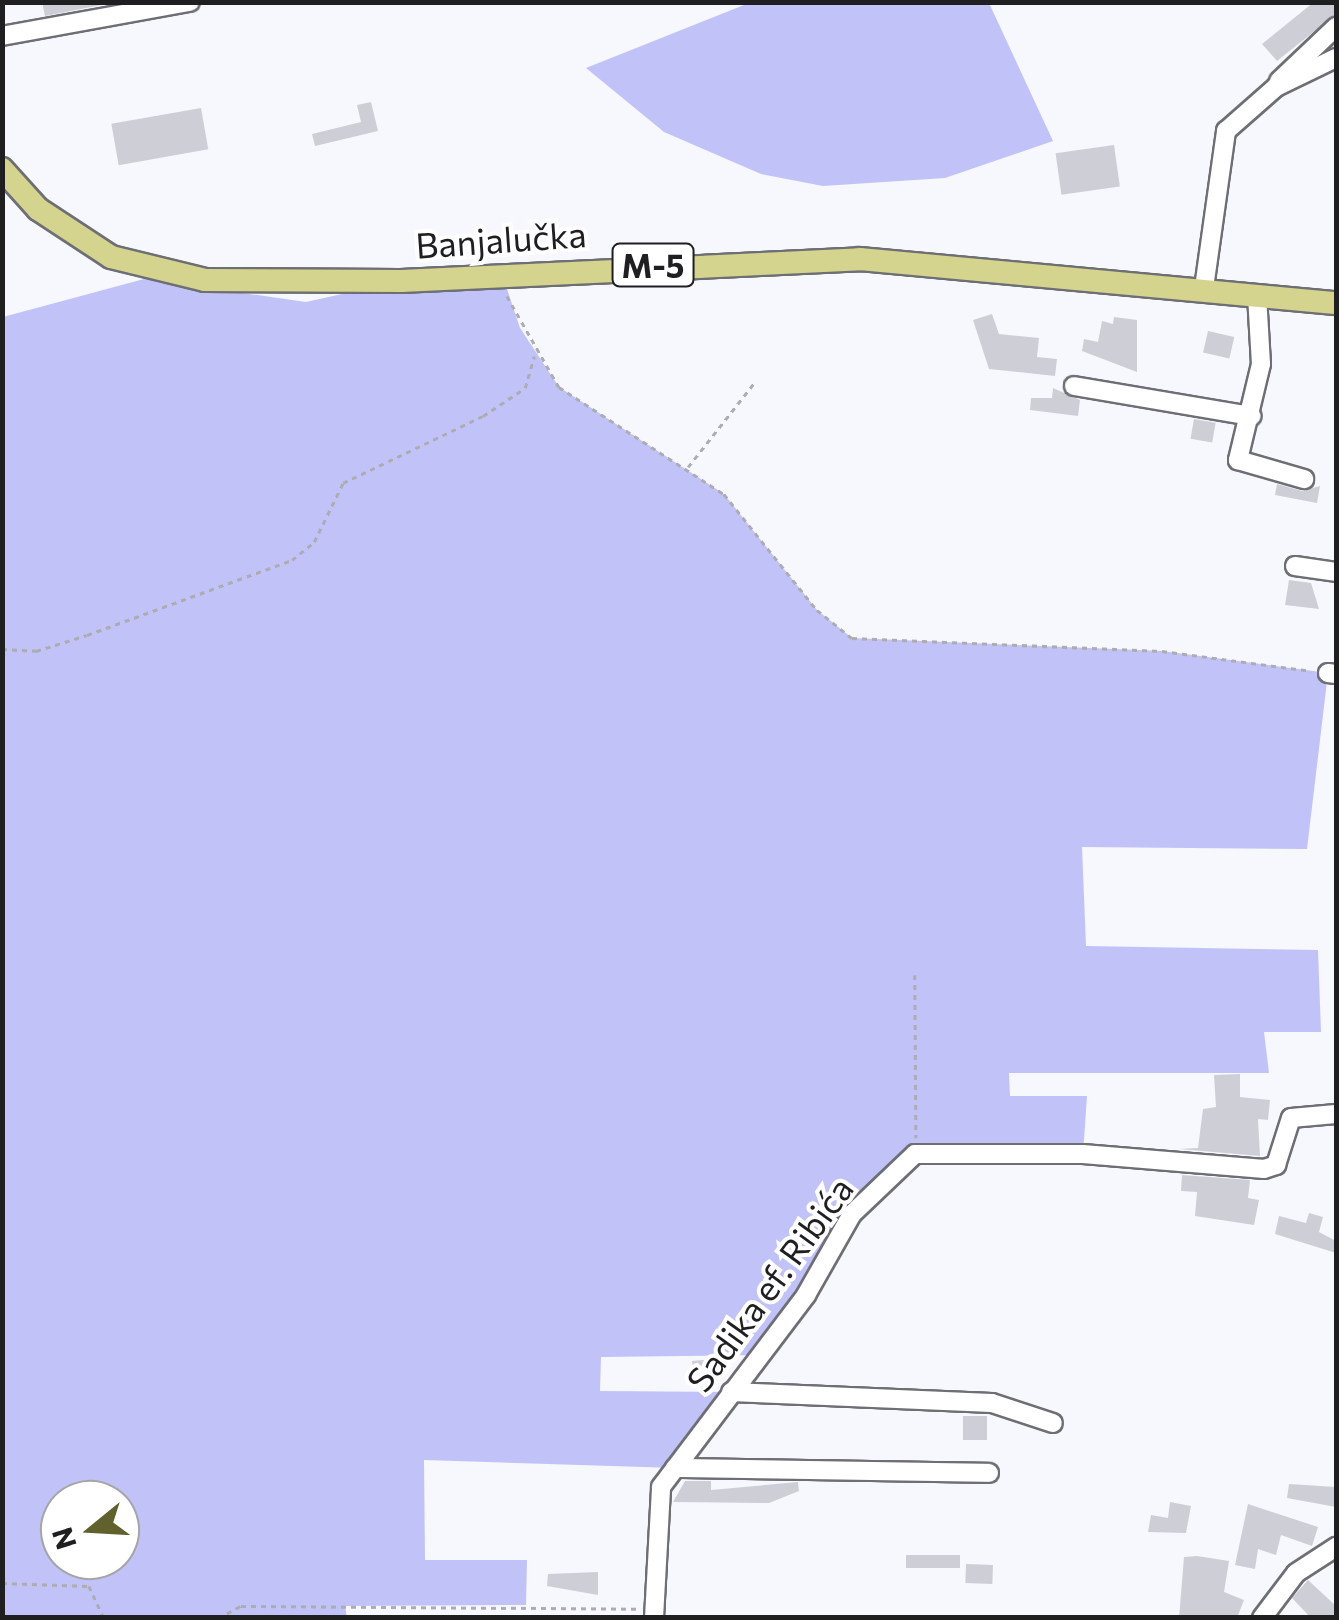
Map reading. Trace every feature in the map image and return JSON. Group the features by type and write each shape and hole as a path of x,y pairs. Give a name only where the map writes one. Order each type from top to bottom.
{"main road":[{"name":"Banjalučka","path":"2,170 54,220 111,257 150,269 275,284 860,259 1336,303"}],"street":[{"path":"2,36 190,2"},
{"path":"1204,288 1226,130 1336,27"},
{"path":"1276,87 1336,58"},
{"path":"1258,295 1261,364 1240,465 1304,479"},
{"path":"1074,386 1250,416"},
{"path":"1295,566 1336,572"},
{"path":"916,1154 1083,1154 1270,1168 1291,1118 1336,1114"},
{"name":"Sadika ef. Ribića","path":"654,1614 656,1498 730,1392 806,1294 852,1214 916,1154"},
{"path":"730,1392 992,1403 1053,1423"},
{"path":"675,1468 989,1473"},
{"path":"1262,1618 1296,1573 1336,1547"}],"path":[{"path":"502,274 534,354 559,387 724,494 817,610 852,638 1162,651 1332,673"},
{"path":"2,649 53,646 292,560 314,542 342,483 511,397 534,377 534,354"},
{"path":"687,468 755,382"},
{"path":"914,975 916,1154"},
{"path":"2,1583 88,1586 104,1618"},
{"path":"218,1618 241,1606 654,1614"}],"shaded area":[{"path":"749,3 989,3 1053,141 945,178 823,186 761,174 664,132 586,68"},
{"path":"502,274 520,328 559,387 724,494 817,610 852,638 1162,651 1328,673 1307,849 1082,847 1086,946 1318,950 1321,1032 1264,1032 1269,1073 1009,1073 1010,1096 1087,1096 1083,1154 919,1153 886,1180 764,1355 601,1357 600,1391 731,1392 675,1468 424,1460 425,1560 527,1560 526,1605 345,1606 347,1618 3,1618 3,317 144,279 306,302 401,281"}],"building":[{"path":"42,2 117,2 45,16"},
{"path":"1314,2 1336,2 1336,14 1277,61 1262,44"},
{"path":"371,102 378,131 315,146 312,134 361,122 357,105"},
{"path":"201,108 208,149 119,165 111,124"},
{"path":"1114,145 1120,187 1061,195 1056,153"},
{"path":"992,314 999,334 1039,338 1037,357 1057,359 1055,376 989,369 973,320"},
{"path":"1114,317 1137,320 1137,372 1082,351 1084,339 1098,342 1102,321 1113,324"},
{"path":"1208,331 1234,337 1229,359 1203,352"},
{"path":"1053,388 1080,400 1078,416 1030,410 1031,398 1052,398"},
{"path":"1194,419 1216,423 1212,443 1191,439"},
{"path":"1277,484 1302,491 1320,486 1317,503 1275,495"},
{"path":"1289,580 1311,583 1319,609 1285,605"},
{"path":"1240,1074 1240,1097 1270,1100 1268,1120 1258,1119 1260,1156 1179,1149 1198,1148 1203,1109 1216,1107 1214,1075"},
{"path":"1182,1175 1250,1180 1248,1198 1259,1200 1254,1225 1195,1216 1197,1192 1181,1191"},
{"path":"1309,1213 1323,1217 1319,1232 1336,1241 1336,1253 1275,1234 1279,1216 1306,1223"},
{"path":"715,1359 717,1380 694,1382 692,1361"},
{"path":"963,1416 987,1416 987,1440 963,1440"},
{"path":"685,1481 711,1481 711,1490 798,1482 799,1491 769,1503 673,1502"},
{"path":"1289,1484 1336,1487 1336,1507 1287,1498"},
{"path":"1170,1502 1191,1506 1186,1533 1148,1532 1151,1515 1168,1518"},
{"path":"1248,1504 1318,1527 1312,1546 1281,1535 1276,1555 1258,1549 1255,1569 1235,1565"},
{"path":"906,1555 960,1555 960,1568 906,1568"},
{"path":"1184,1557 1229,1561 1224,1592 1244,1600 1237,1618 1179,1618"},
{"path":"966,1564 993,1565 992,1584 965,1583"},
{"path":"598,1572 598,1595 547,1586 548,1574"},
{"path":"1308,1580 1336,1606 1336,1618 1311,1618 1292,1598"}]}
